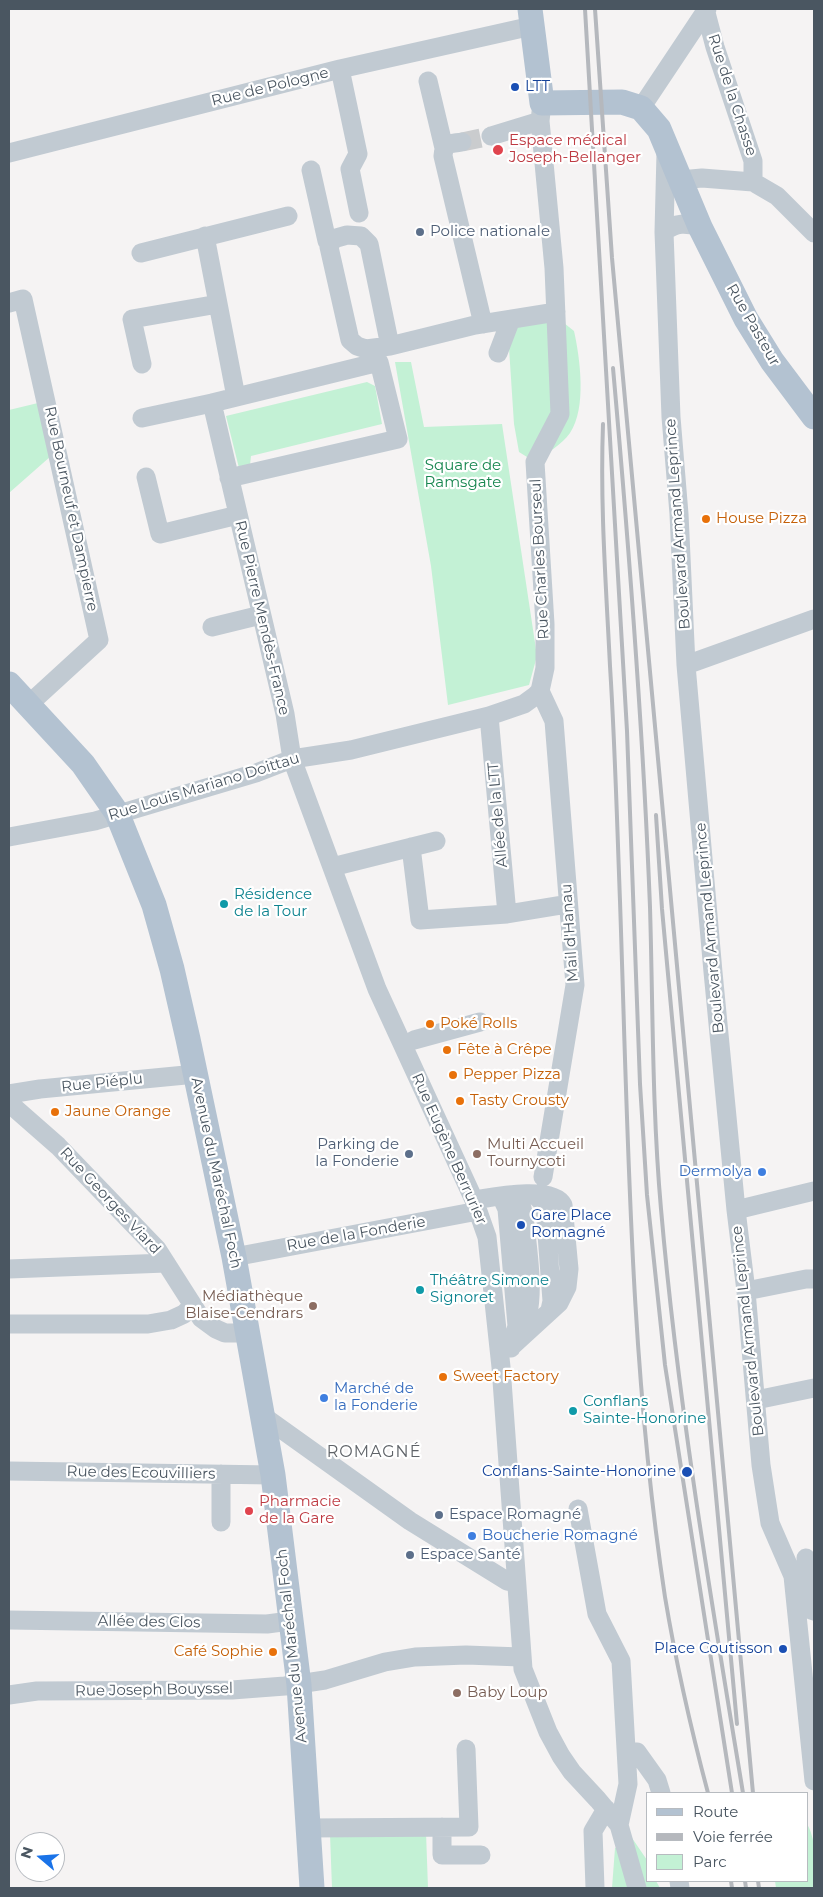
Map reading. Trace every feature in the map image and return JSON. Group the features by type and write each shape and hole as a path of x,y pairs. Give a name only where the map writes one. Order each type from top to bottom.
{"main road":[{"path":"531,17 541,112 622,102 641,108"},
{"name":"Rue Pasteur","path":"641,108 659,129 700,227 746,319 767,353 814,417"},
{"name":"Avenue du Maréchal Foch","path":"9,684 83,764 117,813 154,905 161,930 196,1074 234,1256 273,1476 299,1685 312,1888"}],"street":[{"path":"641,108 706,9"},
{"name":"Rue de la Chasse","path":"706,9 715,47 753,161 753,182"},
{"name":"Rue de Pologne","path":"9,154 340,69 531,17"},
{"path":"340,69 358,154 350,169 359,213"},
{"path":"428,81 444,148 443,156 483,324"},
{"path":"491,136 541,112"},
{"name":"Rue Charles Bourseul","path":"540,691 545,668 546,624 535,462 560,414 554,268 541,112"},
{"path":"444,148 447,144 462,142"},
{"name":"Boulevard Armand Leprince","path":"667,149 664,232 671,417 679,514 686,665 761,1465 770,1523 793,1576 810,1695 814,1780"},
{"path":"310,170 327,241 331,243"},
{"path":"680,180 702,178 753,182 777,196 814,233"},
{"path":"141,253 288,216"},
{"path":"664,232 680,223 700,227"},
{"path":"399,344 369,244 361,236 347,235 333,239 329,247 350,340 357,346 366,349 399,344 483,324 556,312"},
{"path":"205,236 236,397"},
{"name":"Rue Bourneuf et Dampierre","path":"9,303 23,299 100,640 28,705"},
{"path":"142,364 132,319 218,304"},
{"path":"498,353 510,319"},
{"path":"142,418 379,362 398,439 229,478"},
{"name":"Rue Pierre Mendès-France","path":"212,403 284,714 292,759"},
{"path":"146,477 160,534 238,516"},
{"path":"212,628 260,615"},
{"path":"686,665 814,619"},
{"name":"Rue Louis Mariano Doittau","path":"9,837 95,821 256,773 292,759 352,750 489,716 524,704 540,691"},
{"name":"Mail d'Hanau","path":"540,691 554,721 574,985 543,1177"},
{"name":"Allée de la LTT","path":"489,716 507,914"},
{"name":"Rue Eugène Berrurier","path":"292,759 377,989 476,1206 487,1238 501,1367 523,1669 548,1732 561,1756 572,1772 619,1826 636,1888"},
{"path":"332,867 436,841"},
{"path":"411,847 420,920 507,914 568,904"},
{"path":"414,1040 480,1022"},
{"name":"Rue Piéplu","path":"9,1094 40,1089 196,1074"},
{"name":"Rue Georges Viard","path":"9,1103 58,1146 157,1250 201,1318 225,1333 249,1333"},
{"path":"736,1210 814,1191"},
{"path":"501,1367 512,1346 517,1326 507,1209 508,1195"},
{"name":"Rue de la Fonderie","path":"234,1256 476,1206 508,1195 550,1195 561,1200 563,1205 569,1269 567,1287 561,1300 512,1346"},
{"path":"9,1269 166,1263"},
{"path":"746,1291 814,1279"},
{"path":"9,1324 148,1324 178,1317 192,1306"},
{"path":"756,1400 814,1388"},
{"path":"263,1416 410,1521 507,1581 516,1583"},
{"name":"Rue des Ecouvilliers","path":"9,1471 273,1476"},
{"path":"221,1474 221,1522"},
{"path":"578,1509 598,1614 621,1661 628,1784 619,1826"},
{"path":"786,1560 810,1557 810,1610 814,1611"},
{"name":"Allée des Clos","path":"9,1620 267,1624 290,1621"},
{"name":"Rue Joseph Bouyssel","path":"9,1695 37,1691 232,1690 299,1685 325,1680 385,1662 415,1657 466,1655 521,1657"},
{"path":"309,1828 468,1827 466,1749"},
{"path":"627,1752 636,1752 657,1780 661,1792"},
{"path":"595,1888 593,1831 606,1809"},
{"path":"442,1827 442,1855 481,1854"}],"green space":[{"path":"543,315 564,323 574,331 581,383 579,410 570,433 558,445 535,462 519,452 514,424 509,348 516,324"},
{"name":"Square de Ramsgate","path":"395,362 411,362 424,427 502,424 537,656 529,685 448,705 431,566"},
{"path":"367,382 375,386 382,424 251,456 250,465 239,468 226,416"},
{"path":"38,403 51,456 9,493 9,410"},
{"path":"808,1826 814,1847 814,1888 776,1888 775,1882 808,1882"},
{"path":"426,1832 428,1888 332,1888 330,1834"},
{"path":"632,1838 646,1859 646,1882 657,1882 660,1888 612,1888 615,1848"}],"tunnel":[{"path":"462,142 491,136"}],"railway":[{"path":"585,9 627,731 640,1084 647,1195 665,1365 732,1792"},
{"path":"595,9 612,258 753,1792"},
{"path":"613,368 644,772 650,907 654,1095 661,1209 676,1356 686,1429 707,1575 743,1792"},
{"path":"603,424 602,485 604,545 615,754 632,1250 637,1337 653,1511 665,1597 684,1696 708,1792"},
{"path":"656,815 662,909 737,1724"},
{"path":"731,1882 732,1888"},
{"path":"745,1882 746,1888"},
{"path":"758,1882 759,1888"}],"place":[{"name":"LTT","path":"515,87"},
{"name":"Espace médical Joseph-Bellanger","path":"498,150"},
{"name":"Police nationale","path":"420,232"},
{"name":"House Pizza","path":"706,519"},
{"name":"Résidence de la Tour","path":"224,904"},
{"name":"Poké Rolls","path":"430,1024"},
{"name":"Fête à Crêpe","path":"447,1050"},
{"name":"Pepper Pizza","path":"453,1075"},
{"name":"Tasty Crousty","path":"460,1101"},
{"name":"Jaune Orange","path":"55,1112"},
{"name":"Parking de la Fonderie","path":"409,1154"},
{"name":"Multi Accueil Tournycoti","path":"477,1154"},
{"name":"Dermolya","path":"762,1172"},
{"name":"Gare Place Romagné","path":"521,1225"},
{"name":"Théâtre Simone Signoret","path":"420,1290"},
{"name":"Médiathèque Blaise-Cendrars","path":"313,1306"},
{"name":"Sweet Factory","path":"443,1377"},
{"name":"Marché de la Fonderie","path":"324,1398"},
{"name":"Conflans Sainte-Honorine","path":"573,1411"},
{"name":"Conflans-Sainte-Honorine","path":"687,1472"},
{"name":"Pharmacie de la Gare","path":"249,1511"},
{"name":"Espace Romagné","path":"439,1515"},
{"name":"Boucherie Romagné","path":"472,1536"},
{"name":"Espace Santé","path":"410,1555"},
{"name":"Place Coutisson","path":"783,1649"},
{"name":"Café Sophie","path":"273,1652"},
{"name":"Baby Loup","path":"457,1693"}],"district":[{"name":"ROMAGNÉ","path":"374,1452"}]}
